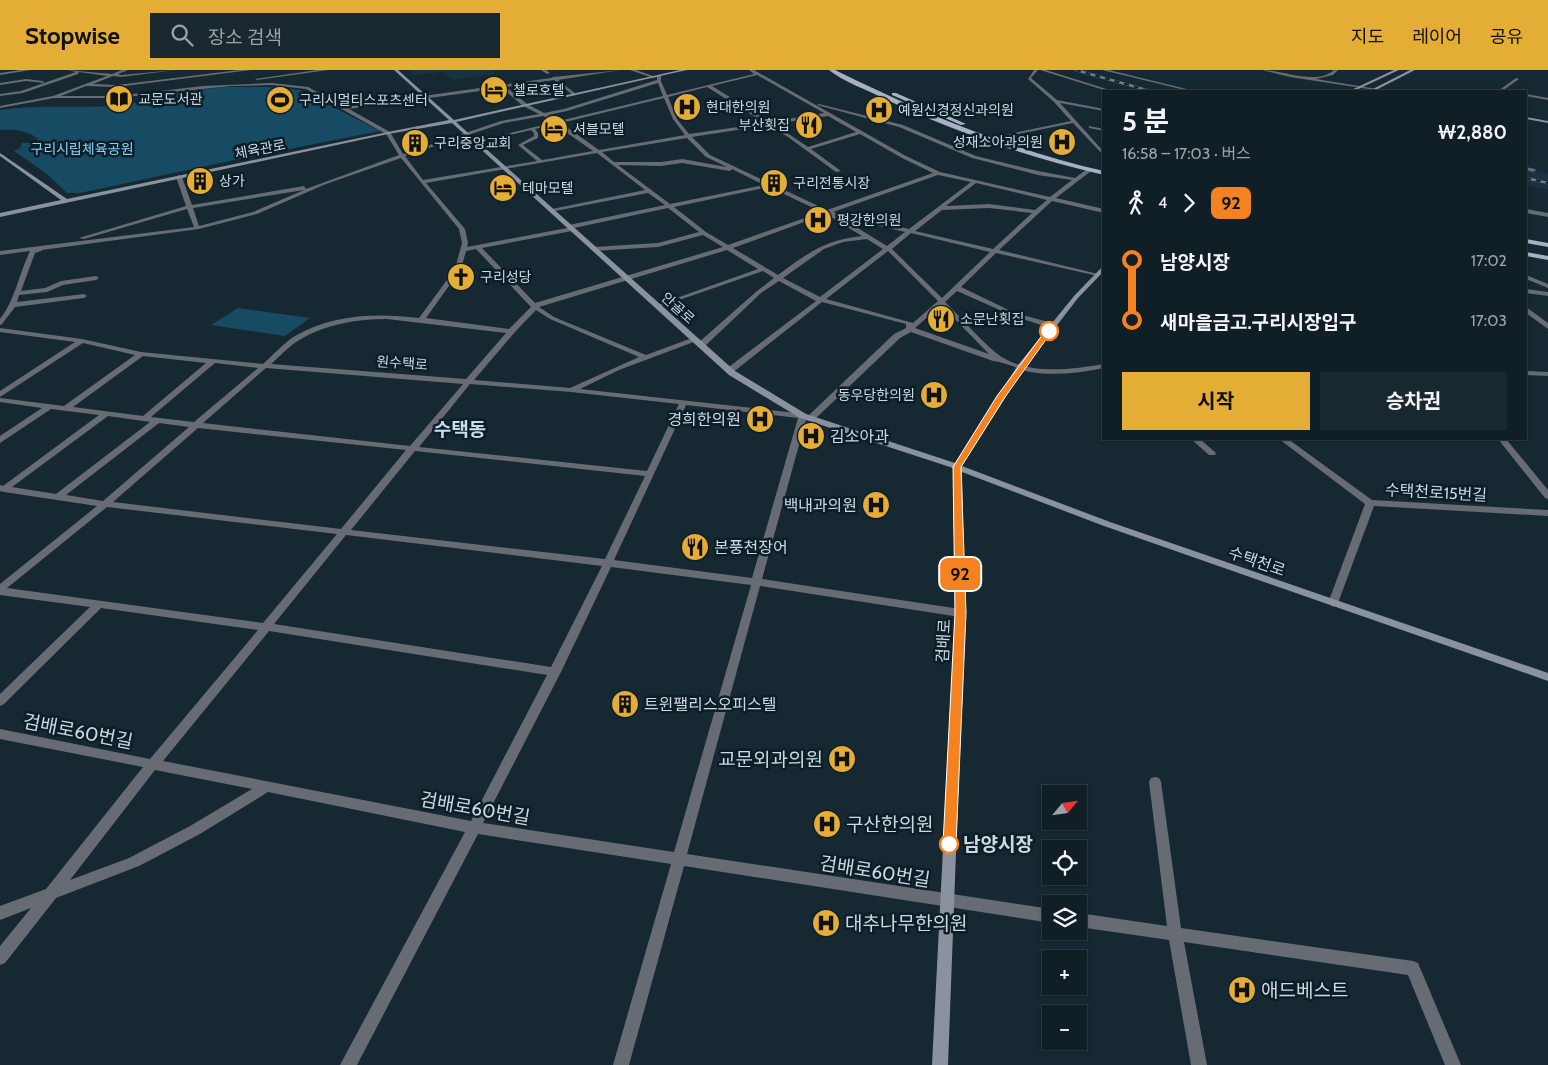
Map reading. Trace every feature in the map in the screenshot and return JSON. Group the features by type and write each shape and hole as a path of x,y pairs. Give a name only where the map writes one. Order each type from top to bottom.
{"main road":[{"path":"831,70 896,104 970,135 1054,162 1102,173"},
{"path":"844,70 995,138 1021,147 1102,166"},
{"path":"1527,241 1548,245"},
{"path":"1527,254 1548,258"}],"street":[{"path":"0,74 30,70"},
{"path":"69,70 114,75 133,75 174,70"},
{"path":"0,107 54,97 126,70"},
{"path":"202,70 208,86"},
{"path":"86,85 117,86 249,70"},
{"path":"196,88 326,70"},
{"name":"안골로","path":"396,70 729,370 807,417 957,467"},
{"path":"343,109 619,70"},
{"path":"632,70 658,76"},
{"name":"체육관로","path":"0,215 453,121 685,70"},
{"path":"751,70 860,132 938,173 1102,211"},
{"path":"1036,70 1029,78 1056,101 1102,153"},
{"path":"1042,70 1108,90"},
{"path":"1104,70 1189,90"},
{"path":"1264,70 1373,90 1413,70"},
{"path":"1311,79 1332,74 1336,70"},
{"path":"1354,90 1397,70"},
{"path":"0,95 22,92 82,71"},
{"path":"545,72 574,95"},
{"path":"545,72 556,72"},
{"path":"298,74 308,89"},
{"path":"476,142 758,74"},
{"path":"658,76 675,119 688,136 708,156 827,212 894,252 942,303 993,354 1004,362"},
{"path":"0,260 2,252 197,228 256,213 319,185 467,133 503,122 543,115 658,76"},
{"path":"1502,90 1517,79"},
{"path":"0,84 26,80 49,82"},
{"path":"54,97 116,97 231,85 274,84 308,89 388,133 402,156 422,182 462,229 465,243 458,269 421,320"},
{"path":"708,86 770,124 838,171"},
{"path":"502,87 525,105 557,121 562,127 612,162 669,207 726,248 821,300 910,324 910,329"},
{"path":"1527,95 1548,99"},
{"path":"806,101 901,126 974,156 1038,173 1075,179"},
{"path":"1056,101 1102,110"},
{"path":"422,182 596,151 829,114"},
{"path":"1527,118 1548,122"},
{"path":"995,138 1073,122"},
{"path":"1091,127 1102,130"},
{"path":"531,128 536,133 536,137 520,145 541,161"},
{"path":"806,149 860,132"},
{"path":"0,154 66,201"},
{"path":"612,162 661,164 682,161 722,169 737,169"},
{"path":"1527,168 1533,170"},
{"path":"621,1065 680,860 756,582 807,417 897,336 910,329 942,303 1037,212 1075,179 1089,170"},
{"path":"0,958 152,765 412,449 512,331 538,304 726,248 938,173"},
{"path":"179,177 197,228"},
{"path":"729,370 974,182"},
{"path":"0,323 10,311 32,252 188,207 319,185"},
{"path":"463,250 770,185"},
{"path":"552,211 648,191"},
{"path":"940,208 989,206 1037,212"},
{"path":"1527,211 1548,215"},
{"path":"827,212 995,252 1102,269"},
{"path":"594,249 658,245 704,233"},
{"path":"571,390 602,374 645,357 698,343 759,292 822,248 842,240 867,237"},
{"path":"478,246 535,307 552,318 645,357"},
{"path":"657,306 763,269"},
{"path":"957,467 1021,367 1102,269"},
{"path":"1527,277 1548,286"},
{"path":"15,294 46,290 61,283 96,278"},
{"path":"957,288 1013,314 1053,326"},
{"path":"1527,291 1548,294"},
{"path":"0,304 84,296"},
{"path":"1527,310 1548,327"},
{"path":"0,590 105,504 297,338 326,325 357,317 397,317 512,331"},
{"path":"910,329 1021,367 1050,372 1080,371 1102,366"},
{"name":"원수택로","path":"0,330 82,341 140,354 264,366 571,390 807,417"},
{"path":"0,395 82,341"},
{"path":"65,409 140,354"},
{"path":"145,418 213,361"},
{"path":"1527,373 1548,374"},
{"path":"0,400 195,425 650,474"},
{"path":"348,1065 475,828 555,672 683,404"},
{"path":"0,440 48,407"},
{"path":"2,488 106,414"},
{"path":"58,497 157,420"},
{"path":"1196,440 1212,453"},
{"path":"1284,440 1370,503"},
{"path":"1503,440 1548,496"},
{"name":"수택천로","path":"957,467 1101,522 1548,677"},
{"name":"검배로","path":"940,1065 960,613 957,467"},
{"path":"2,488 105,504 345,531 756,582 960,613"},
{"name":"수택천로15번길","path":"1333,604 1370,503 1548,513"},
{"path":"0,590 266,627 555,672"},
{"path":"0,701 98,605"},
{"name":"검배로60번길","path":"0,734 475,828 947,902 1042,915"},
{"path":"1155,782 1176,933 1199,1065"},
{"path":"0,913 134,862 195,830 266,788"},
{"path":"1087,921 1413,968 1453,1065"}],"shaded area":[{"path":"409,70 499,70 492,71 495,74 453,80 442,72 415,75"},
{"path":"1527,169 1548,173 1548,190 1527,185"}],"green space":[{"name":"구리시립체육공원","path":"224,87 268,87 300,90 380,131 80,193 67,193 47,174 14,151 20,148 22,143 35,143 38,139 20,131 0,130 0,110 30,107 123,105 179,92"},
{"path":"238,308 310,318 285,336 211,325"}],"railway":[{"path":"1076,70 1146,90"},
{"path":"1527,178 1548,183"}],"bus line":[{"name":"92","path":"949,844 960,613 957,467 1001,396 1049,331"}],"place":[{"name":"첼로호텔","path":"494,90"},
{"name":"교문도서관","path":"119,99"},
{"name":"구리시멀티스포츠센터","path":"280,100"},
{"name":"현대한의원","path":"687,107"},
{"name":"예원신경정신과의원","path":"879,110"},
{"name":"부산횟집","path":"809,125"},
{"name":"셔블모텔","path":"554,129"},
{"name":"성재소아과의원","path":"1062,142"},
{"name":"구리중앙교회","path":"415,143"},
{"name":"상가","path":"200,181"},
{"name":"구리전통시장","path":"774,183"},
{"name":"테마모텔","path":"503,188"},
{"name":"평강한의원","path":"818,220"},
{"name":"구리성당","path":"461,277"},
{"name":"소문난횟집","path":"941,319"},
{"name":"동우당한의원","path":"934,395"},
{"name":"경희한의원","path":"760,419"},
{"name":"김소아과","path":"811,436"},
{"name":"백내과의원","path":"876,505"},
{"name":"본풍천장어","path":"695,547"},
{"name":"트윈팰리스오피스텔","path":"625,704"},
{"name":"교문외과의원","path":"842,759"},
{"name":"구산한의원","path":"827,824"},
{"name":"남양시장","path":"949,844"},
{"name":"대추나무한의원","path":"826,923"},
{"name":"애드베스트","path":"1242,990"}],"district":[{"name":"수택동","path":"460,429"}]}
